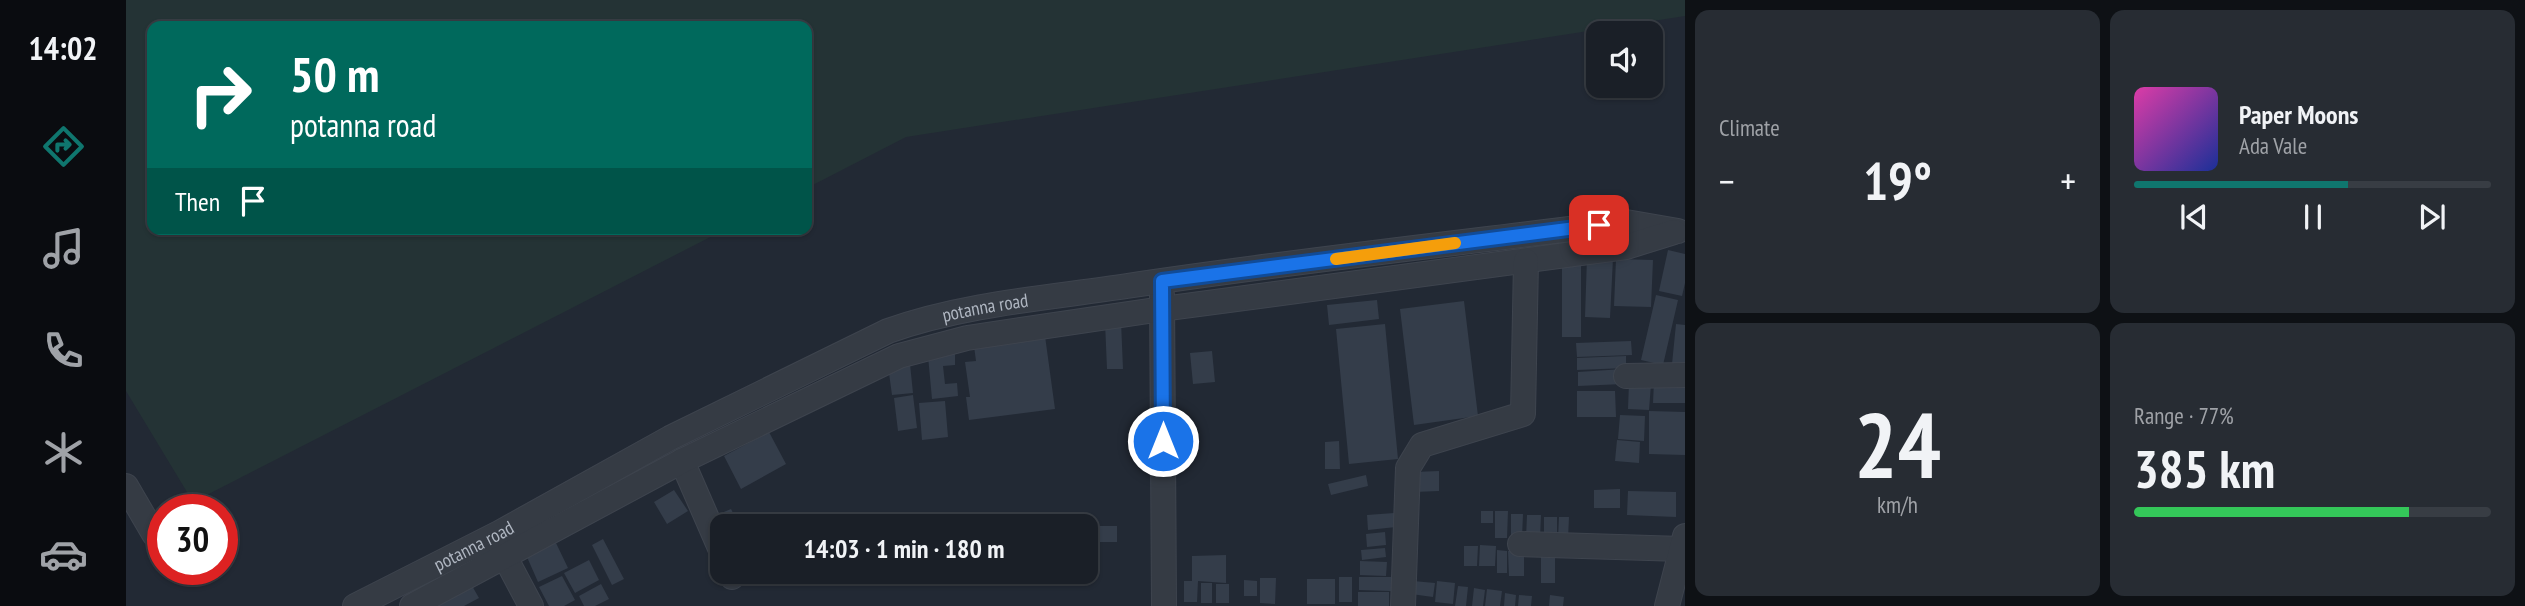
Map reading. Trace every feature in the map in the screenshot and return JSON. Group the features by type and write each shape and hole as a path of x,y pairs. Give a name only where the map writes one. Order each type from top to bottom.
{"street":[{"name":"potanna road","path":"355,606 499,533 670,439 888,331 924,318 1162,281 1626,222 1682,230"},
{"name":"potanna road","path":"421,604 682,461 899,356 967,338 1626,247 1682,230"},
{"path":"1403,606 1408,468 1422,445 1523,414 1526,261"},
{"path":"1162,281 1164,606"},
{"path":"1626,376 1685,375"},
{"path":"682,461 710,525"},
{"path":"126,486 147,522"},
{"path":"1520,544 1684,543 1667,606"},
{"path":"505,557 531,606"}],"shaded area":[{"path":"126,0 1685,0 1685,16 1653,21 1586,21 1586,31 906,137 812,185 812,21 147,21 147,235 714,235 209,494 188,494 126,391"}],"building":[{"path":"1668,250 1685,254 1682,296 1659,291"},
{"path":"1587,257 1613,258 1610,318 1585,317"},
{"path":"1616,259 1653,260 1651,307 1614,306"},
{"path":"1562,263 1581,263 1581,337 1562,337"},
{"path":"1656,295 1678,300 1663,365 1641,360"},
{"path":"1377,300 1379,319 1329,325 1327,305"},
{"path":"1464,301 1478,416 1414,425 1400,309"},
{"path":"1121,321 1123,369 1107,369 1105,322"},
{"path":"1385,324 1398,459 1349,464 1336,329"},
{"path":"1676,324 1685,325 1685,366 1672,364"},
{"path":"1045,336 1055,409 969,420 966,397 970,397 965,362 976,361 974,346"},
{"path":"1631,341 1632,355 1577,357 1576,343"},
{"path":"1212,351 1215,382 1193,384 1190,353"},
{"path":"955,354 955,365 943,366 945,384 957,383 958,396 932,399 928,356"},
{"path":"1626,356 1626,368 1577,370 1577,358"},
{"path":"910,364 913,393 892,395 888,366"},
{"path":"1623,369 1623,384 1578,386 1578,372"},
{"path":"1654,381 1685,382 1685,403 1653,403"},
{"path":"1629,383 1651,384 1649,410 1628,409"},
{"path":"1577,391 1615,391 1616,417 1577,417"},
{"path":"913,395 917,428 898,431 894,398"},
{"path":"945,401 948,437 922,440 919,403"},
{"path":"1649,411 1685,412 1685,455 1649,454"},
{"path":"1620,415 1645,416 1644,441 1618,439"},
{"path":"769,432 786,464 741,489 724,456"},
{"path":"1617,440 1640,442 1639,463 1615,461"},
{"path":"1339,441 1340,469 1325,469 1325,442"},
{"path":"1439,471 1439,491 1414,492 1414,472"},
{"path":"1366,475 1368,486 1331,495 1328,484"},
{"path":"1620,489 1620,508 1594,508 1594,490"},
{"path":"674,490 688,511 667,524 654,502"},
{"path":"1628,491 1676,492 1676,517 1627,515"},
{"path":"731,509 734,514 719,514"},
{"path":"1481,511 1493,511 1493,523 1481,523"},
{"path":"1495,511 1508,511 1507,538 1495,538"},
{"path":"1394,513 1396,527 1368,530 1367,515"},
{"path":"1511,514 1523,514 1522,538 1511,538"},
{"path":"1527,515 1541,515 1540,539 1526,538"},
{"path":"1544,517 1557,517 1557,539 1544,539"},
{"path":"1559,517 1569,517 1568,539 1558,539"},
{"path":"1098,526 1117,526 1117,542 1098,542"},
{"path":"1385,532 1386,545 1367,547 1366,534"},
{"path":"603,539 624,579 612,585 592,545"},
{"path":"556,543 568,568 538,582 527,557"},
{"path":"1480,545 1496,546 1495,566 1479,566"},
{"path":"1464,546 1478,546 1477,566 1464,566"},
{"path":"1385,548 1386,557 1362,560 1361,550"},
{"path":"1497,550 1507,551 1507,573 1497,573"},
{"path":"1508,551 1524,551 1524,576 1509,576"},
{"path":"1226,555 1226,583 1198,581 1197,602 1184,602 1184,581 1192,581 1192,556"},
{"path":"1541,556 1555,556 1555,583 1541,583"},
{"path":"589,560 599,580 575,593 564,573"},
{"path":"1360,561 1387,562 1386,576 1360,575"},
{"path":"562,576 575,600 564,606 549,606 539,587"},
{"path":"1339,577 1352,577 1352,602 1339,602"},
{"path":"1359,577 1391,577 1391,591 1359,590"},
{"path":"1260,578 1276,578 1275,604 1260,603"},
{"path":"1307,579 1335,579 1335,604 1307,604"},
{"path":"1244,580 1257,581 1257,596 1244,596"},
{"path":"1413,581 1435,583 1433,597 1411,594"},
{"path":"1437,581 1455,583 1453,604 1435,602"},
{"path":"1201,583 1212,583 1212,603 1201,603"},
{"path":"471,584 479,598 464,606 428,606"},
{"path":"601,584 609,599 595,606 584,606 579,596"},
{"path":"1216,584 1229,584 1229,603 1216,603"},
{"path":"1458,586 1468,587 1466,606 1455,606"},
{"path":"1474,588 1485,590 1483,606 1472,606"},
{"path":"1487,589 1502,591 1500,606 1485,606"},
{"path":"1358,592 1389,592 1389,606 1358,606"},
{"path":"1505,593 1516,595 1515,606 1504,606"},
{"path":"1519,595 1532,596 1531,606 1518,606"},
{"path":"1550,595 1564,597 1563,606 1549,606"}],"slow traffic":[{"path":"1336,259 1455,243"}],"route":[{"path":"1163,441 1162,281 1599,225"}]}
